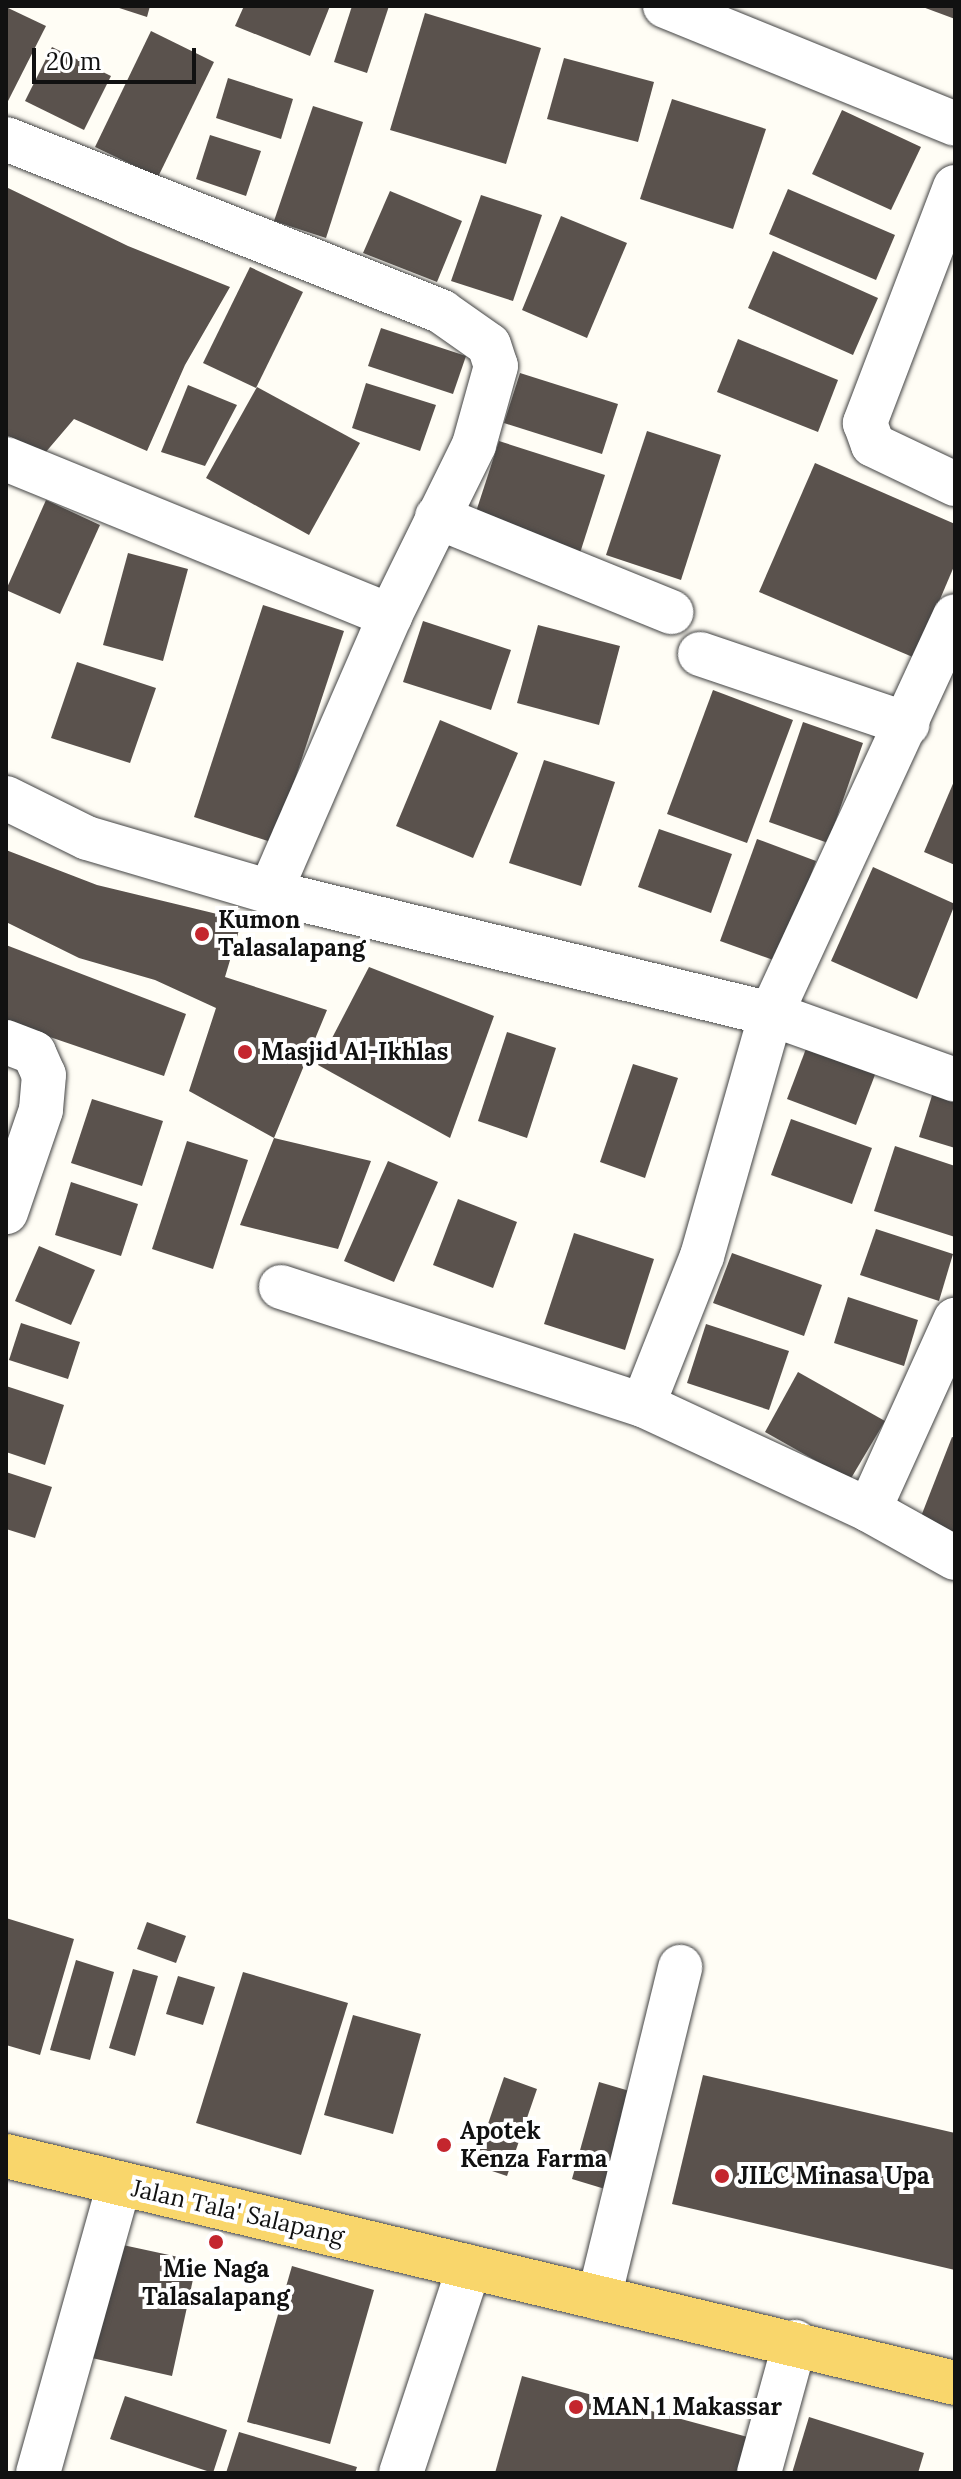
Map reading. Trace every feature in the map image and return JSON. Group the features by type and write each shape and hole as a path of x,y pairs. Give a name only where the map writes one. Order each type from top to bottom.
{"main road":[{"name":"Jalan Tala' Salapang","path":"6,2156 795,2342"},
{"path":"795,2342 955,2383"}],"street":[{"path":"665,6 955,124"},
{"path":"6,139 442,312 478,332 489,345 496,366 474,445 390,616 270,892"},
{"path":"955,187 865,423 873,445 955,484"},
{"path":"6,459 390,616"},
{"path":"437,517 671,612"},
{"path":"643,1405 702,1256 771,1014 955,616"},
{"path":"700,654 907,724"},
{"path":"6,798 87,838 270,892 771,1014 955,1080"},
{"path":"6,1042 34,1053 44,1075 41,1110 6,1212"},
{"path":"281,1287 643,1405 869,1510 955,1558"},
{"path":"869,1510 955,1320"},
{"path":"599,2298 680,1967"},
{"path":"38,2473 119,2184"},
{"path":"401,2473 469,2267"},
{"path":"759,2473 795,2342"}],"building":[{"path":"113,6 150,6 147,17"},
{"path":"244,6 330,6 310,56 235,26"},
{"path":"352,6 389,6 367,73 334,62"},
{"path":"920,6 955,6 955,19"},
{"path":"6,7 46,26 6,105"},
{"path":"425,13 541,48 506,164 390,130"},
{"path":"151,31 214,62 158,177 95,147"},
{"path":"52,47 111,76 84,130 25,101"},
{"path":"564,58 654,82 638,142 547,119"},
{"path":"228,78 293,99 281,139 216,118"},
{"path":"672,99 766,129 733,229 640,199"},
{"path":"313,106 363,122 326,238 274,221"},
{"path":"842,110 921,147 891,210 812,174"},
{"path":"210,135 261,151 246,196 196,179"},
{"path":"6,187 128,246 230,287 185,365 147,451 74,419 45,453 6,435"},
{"path":"788,189 895,235 876,280 769,234"},
{"path":"390,191 462,221 437,282 363,253"},
{"path":"481,195 542,215 513,301 451,281"},
{"path":"561,216 627,243 587,338 522,310"},
{"path":"773,251 878,298 853,355 748,308"},
{"path":"250,267 303,292 256,388 203,363"},
{"path":"381,328 466,356 453,394 368,366"},
{"path":"738,339 838,380 818,432 717,392"},
{"path":"520,373 618,404 602,454 504,423"},
{"path":"366,383 436,405 420,451 352,428"},
{"path":"188,385 237,405 205,466 161,452"},
{"path":"257,387 360,443 309,535 206,478"},
{"path":"647,431 721,455 681,580 606,555"},
{"path":"499,441 605,475 580,553 474,518"},
{"path":"815,463 955,524 955,564 915,658 759,592"},
{"path":"46,500 100,525 60,614 6,590"},
{"path":"128,553 188,569 163,661 103,645"},
{"path":"263,605 344,631 274,843 194,817"},
{"path":"423,621 511,650 491,710 403,682"},
{"path":"538,625 620,646 599,725 517,703"},
{"path":"77,662 156,688 130,763 51,738"},
{"path":"713,690 793,720 747,843 667,814"},
{"path":"440,720 518,753 473,858 396,826"},
{"path":"803,722 863,743 828,843 769,822"},
{"path":"544,760 615,782 581,886 509,863"},
{"path":"955,779 955,865 924,852"},
{"path":"659,829 732,854 711,913 638,887"},
{"path":"757,839 816,861 779,962 720,941"},
{"path":"6,850 97,885 242,920 225,977 327,1010 274,1138 189,1091 216,1008 155,980 79,958 6,922"},
{"path":"873,867 955,904 917,999 831,961"},
{"path":"6,945 186,1014 164,1076 6,1022"},
{"path":"369,967 494,1016 450,1138 318,1065"},
{"path":"507,1032 556,1048 527,1138 478,1121"},
{"path":"807,1046 876,1072 856,1125 787,1099"},
{"path":"633,1064 678,1078 645,1178 600,1162"},
{"path":"936,1083 955,1089 955,1148 919,1137"},
{"path":"92,1099 163,1121 142,1186 71,1163"},
{"path":"791,1119 872,1148 852,1204 771,1175"},
{"path":"274,1138 371,1161 338,1249 240,1225"},
{"path":"187,1141 248,1160 213,1269 152,1249"},
{"path":"895,1146 955,1166 955,1237 874,1211"},
{"path":"388,1161 438,1182 394,1282 344,1261"},
{"path":"71,1182 138,1204 121,1256 55,1235"},
{"path":"458,1199 517,1222 493,1288 433,1265"},
{"path":"876,1229 953,1254 939,1301 860,1275"},
{"path":"574,1233 654,1259 625,1350 544,1324"},
{"path":"39,1246 95,1270 71,1325 15,1301"},
{"path":"732,1253 822,1285 804,1336 713,1303"},
{"path":"848,1297 918,1320 904,1366 834,1343"},
{"path":"21,1323 80,1342 68,1379 9,1360"},
{"path":"706,1324 789,1351 769,1410 687,1383"},
{"path":"798,1372 885,1421 850,1480 765,1432"},
{"path":"6,1386 64,1405 45,1465 6,1452"},
{"path":"952,1437 955,1438 955,1532 920,1519"},
{"path":"6,1472 52,1487 35,1538 6,1529"},
{"path":"6,1918 74,1939 40,2055 6,2045"},
{"path":"147,1922 186,1936 176,1963 137,1949"},
{"path":"76,1960 114,1972 90,2060 50,2050"},
{"path":"133,1969 158,1976 135,2056 109,2048"},
{"path":"243,1972 348,2003 301,2155 196,2123"},
{"path":"178,1976 215,1987 203,2025 166,2014"},
{"path":"353,2015 421,2034 393,2134 324,2115"},
{"path":"703,2075 955,2133 955,2270 672,2204"},
{"path":"504,2077 537,2089 507,2176 474,2165"},
{"path":"599,2082 633,2092 605,2189 572,2179"},
{"path":"109,2242 197,2261 172,2376 83,2356"},
{"path":"292,2266 374,2290 330,2444 247,2422"},
{"name":"MAN 1 Makassar","path":"522,2376 755,2439 746,2473 495,2473"},
{"path":"125,2396 227,2430 213,2473 110,2439"},
{"path":"809,2417 924,2453 918,2473 792,2473"},
{"path":"239,2432 357,2467 355,2473 226,2473"}],"place":[{"name":"Kumon Talasalapang","path":"202,934"},
{"name":"Masjid Al-Ikhlas","path":"245,1052"},
{"name":"Apotek Kenza Farma","path":"444,2145"},
{"name":"JILC Minasa Upa","path":"722,2176"},
{"name":"Mie Naga Talasalapang","path":"216,2242"},
{"name":"MAN 1 Makassar","path":"576,2407"}]}
